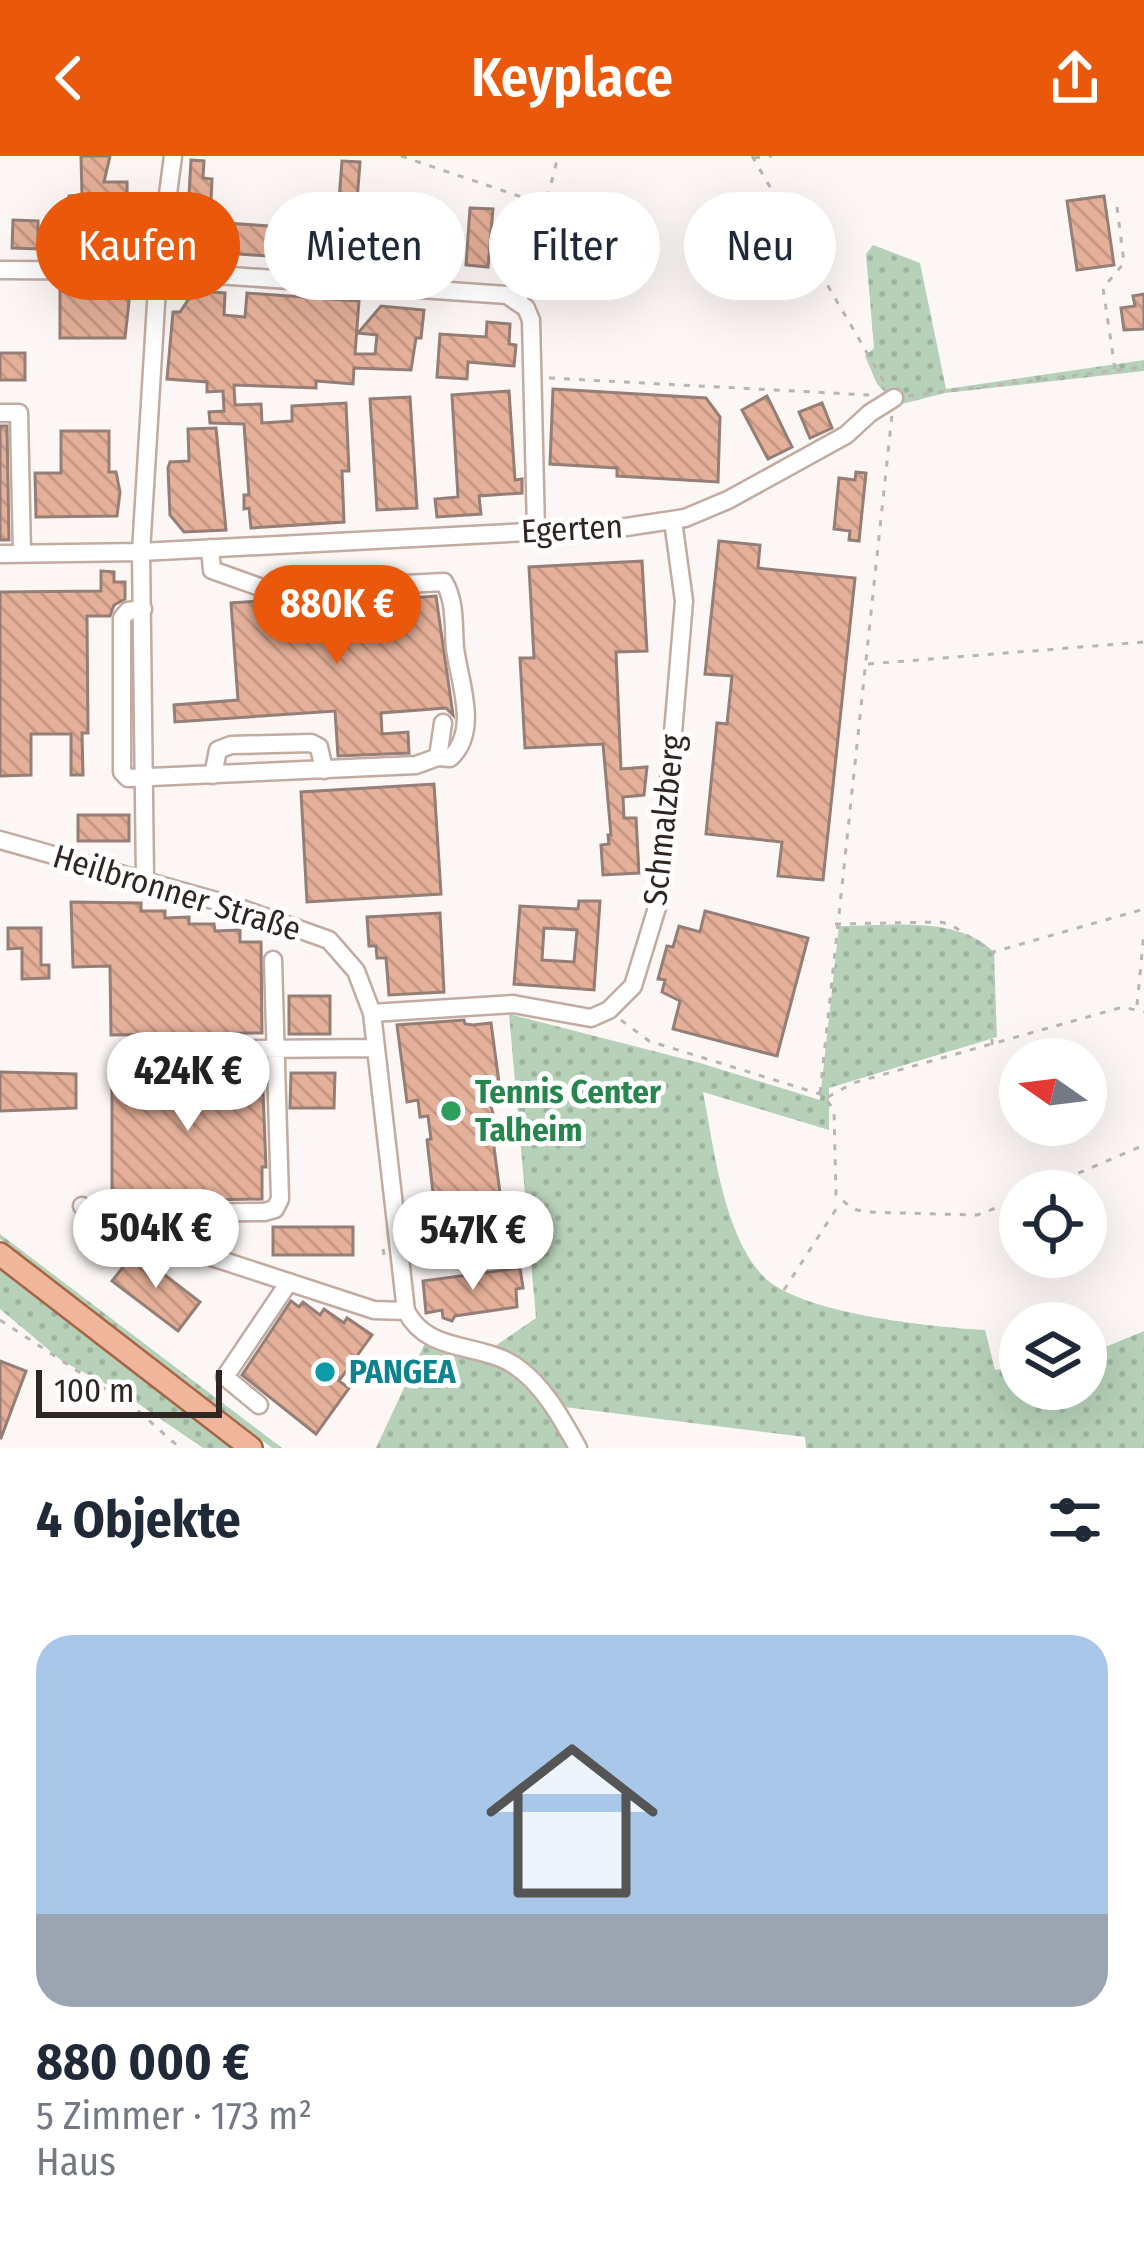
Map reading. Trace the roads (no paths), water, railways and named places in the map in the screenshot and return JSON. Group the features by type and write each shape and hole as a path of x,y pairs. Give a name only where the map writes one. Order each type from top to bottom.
{"main road":[{"path":"0,1254 251,1448"}],"street":[{"path":"168,192 173,156"},
{"path":"0,269 36,269"},
{"path":"240,277 489,294"},
{"path":"145,880 142,552 156,300"},
{"path":"516,300 531,320 536,530"},
{"name":"Egerten","path":"0,554 142,552 673,521 728,500 847,435 893,399"},
{"path":"0,413 19,413 22,553"},
{"name":"Schmalzberg","path":"372,1013 514,1004 591,1018 609,1010 633,986 659,901 685,601 673,521"},
{"path":"145,779 416,765 450,758 460,748 466,722 452,605 444,583 271,591 212,570 210,548"},
{"path":"438,757 443,723"},
{"path":"213,776 218,750 231,745 311,743 319,747 323,770"},
{"name":"Heilbronner Straße","path":"0,840 257,913 328,940 356,971 372,1013 406,1311"},
{"path":"183,1213 275,1209 280,1199 273,960"},
{"path":"130,1050 376,1048"},
{"path":"396,1219 514,1204"},
{"path":"82,1206 100,1221 374,1310 406,1311 415,1328 429,1336 513,1364 557,1410 578,1448"},
{"path":"259,1405 225,1377 289,1282"}],"place":[{"name":"Tennis Center Talheim","path":"451,1111"},
{"name":"PANGEA","path":"325,1372"}]}
